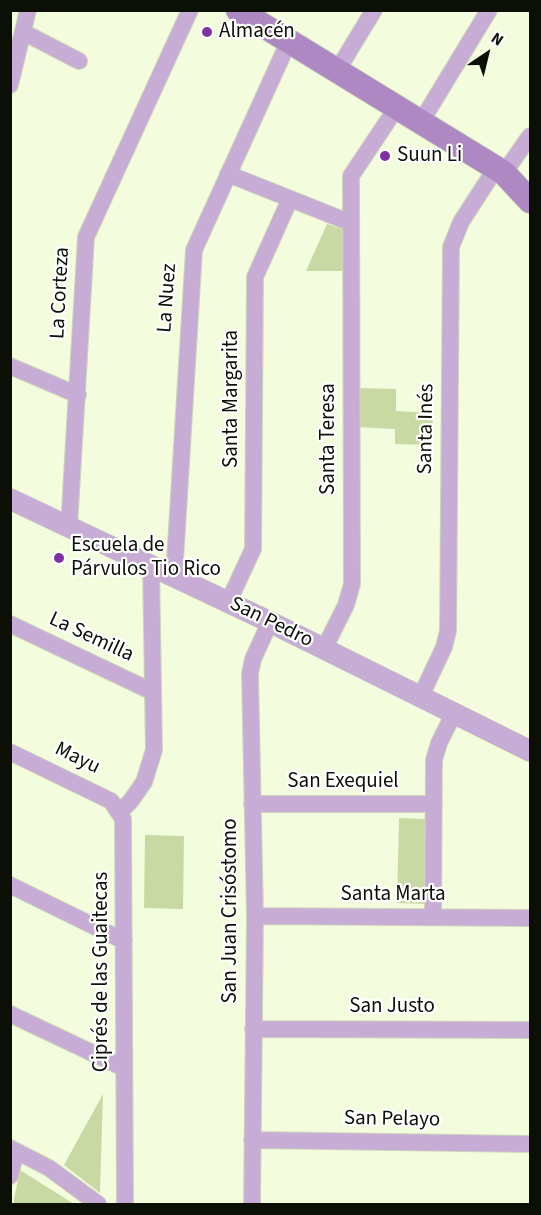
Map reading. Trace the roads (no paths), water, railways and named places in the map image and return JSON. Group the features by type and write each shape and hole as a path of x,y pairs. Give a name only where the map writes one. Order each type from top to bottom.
{"main road":[{"path":"238,10 500,170 531,201"},
{"path":"500,170 531,179"}],"street":[{"path":"10,85 28,10"},
{"name":"La Corteza","path":"69,527 86,237 190,10"},
{"path":"337,71 374,10"},
{"path":"421,122 489,10"},
{"path":"23,32 79,61"},
{"name":"La Nuez","path":"174,577 194,250 288,41"},
{"name":"Santa Teresa","path":"324,649 346,605 352,584 351,176 396,107"},
{"name":"Santa Inés","path":"421,696 444,647 448,631 452,247 461,222 500,170 531,136"},
{"path":"228,174 351,223"},
{"name":"Santa Margarita","path":"228,603 253,549 255,277 290,199"},
{"path":"10,366 78,395"},
{"name":"San Pedro","path":"10,500 270,622 531,751"},
{"path":"120,811 130,802 144,782 154,750 151,566"},
{"name":"San Juan Crisóstomo","path":"252,1204 255,916 250,674 253,659 270,622"},
{"name":"La Semilla","path":"10,624 153,692"},
{"path":"433,917 435,752 454,713"},
{"name":"Mayu","path":"10,752 105,798 120,811"},
{"name":"San Exequiel","path":"252,804 434,804"},
{"name":"Ciprés de las Guaitecas","path":"120,811 124,827 125,1204"},
{"path":"10,885 124,940"},
{"name":"Santa Marta","path":"255,916 531,918"},
{"path":"10,1014 124,1068"},
{"name":"San Justo","path":"254,1029 531,1030"},
{"name":"San Pelayo","path":"252,1140 531,1144"},
{"path":"10,1176 13,1149 49,1168 98,1204"}],"place":[{"name":"Almacén","path":"207,32"},
{"name":"Suun Li","path":"385,156"},
{"name":"Escuela de Párvulos Tio Rico","path":"59,558"}]}
